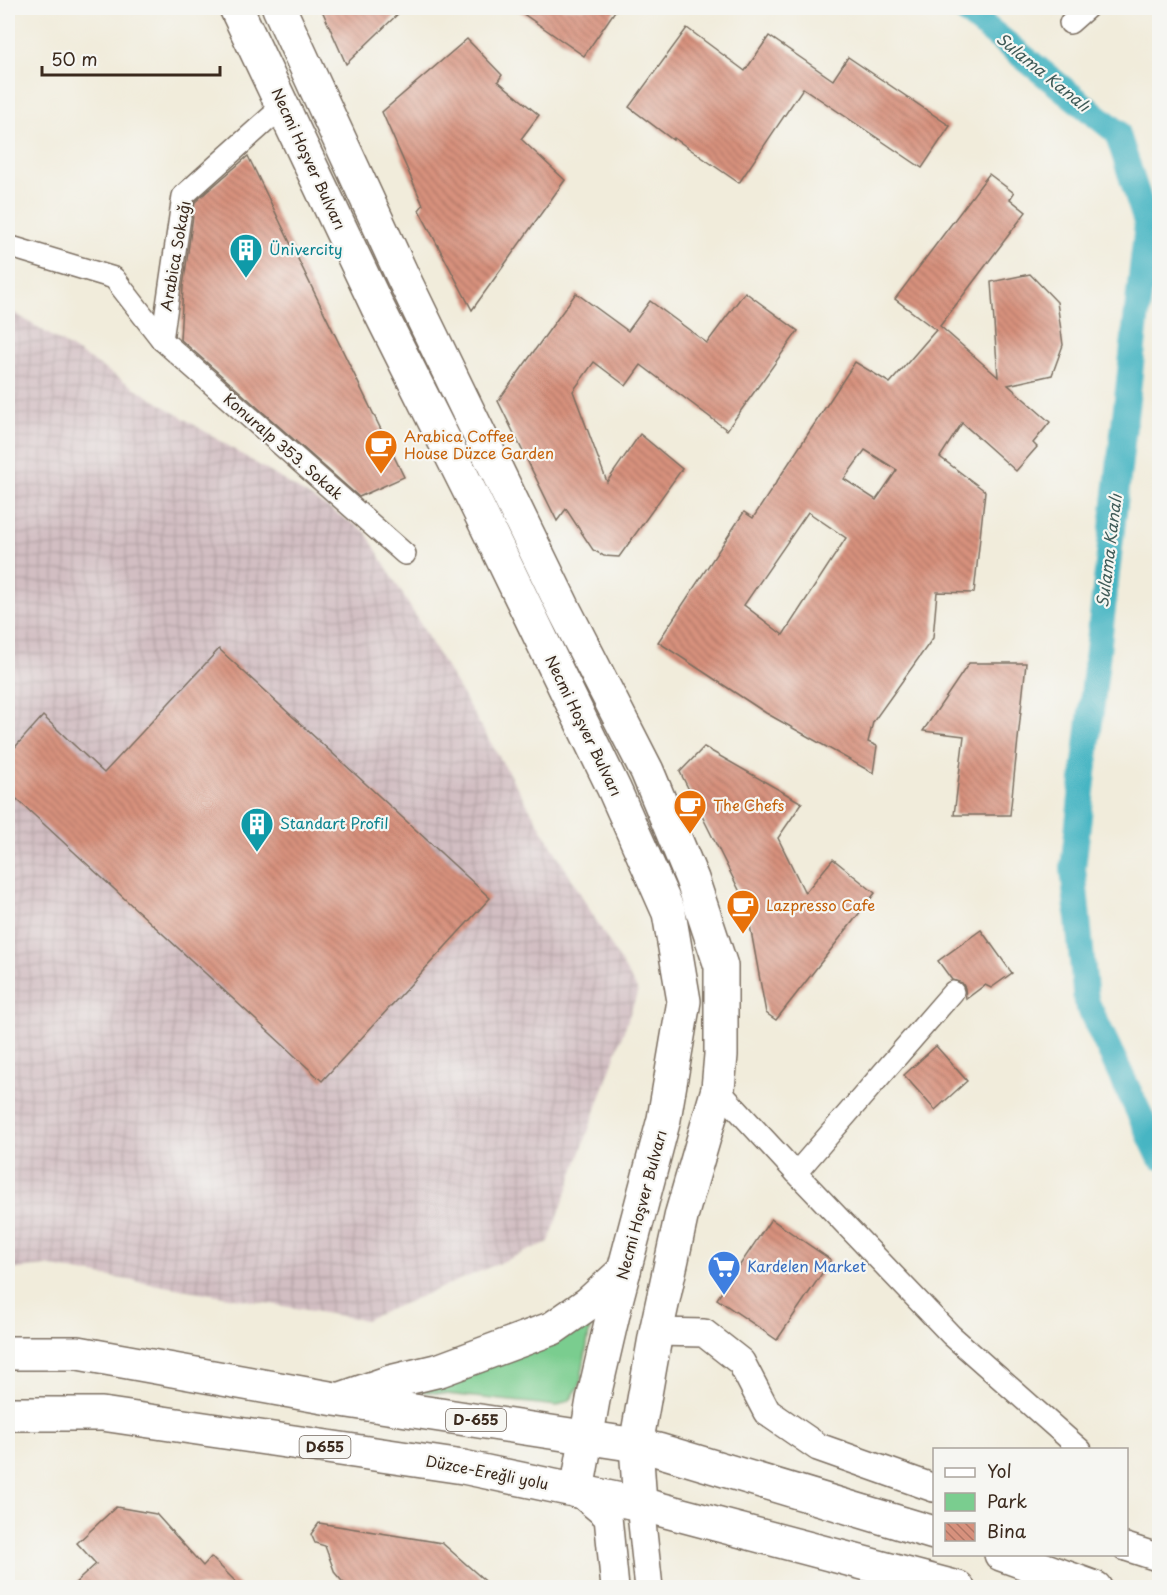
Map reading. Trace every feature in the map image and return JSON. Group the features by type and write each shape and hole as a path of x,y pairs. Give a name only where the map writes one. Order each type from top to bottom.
{"main road":[{"name":"Necmi Hoşver Bulvarı","path":"236,8 378,308 609,779 669,913 684,1001 664,1119 624,1271 586,1436 577,1491"},
{"path":"279,8 402,275 569,620 647,771 692,879 721,966 721,1055 718,1089 682,1213 656,1332 636,1445 640,1504"},
{"path":"341,1400 390,1382 440,1370 553,1328 589,1303 624,1271"},
{"name":"D-655","path":"8,1353 78,1353 341,1400 636,1445 933,1533"},
{"name":"Düzce-Ereğli yolu","path":"8,1414 102,1414 464,1467 640,1504 958,1587"},
{"path":"1007,1556 1095,1587"}],"street":[{"path":"1070,23 1087,8"},
{"name":"Arabica Sokağı","path":"162,340 183,196 283,106"},
{"name":"Konuralp 353. Sokak","path":"8,246 114,278 162,340 405,554"},
{"path":"796,1173 953,992"},
{"path":"718,1089 951,1335 1080,1448"},
{"path":"656,1332 704,1333 741,1362 767,1412 818,1447 933,1488"},
{"path":"577,1491 608,1517 615,1587"},
{"path":"640,1504 649,1587"},
{"path":"1128,1548 1160,1558"}],"shaded area":[{"name":"Standart Profil","path":"8,309 365,531 638,991 549,1242 365,1320 46,1266 8,1270"}],"green space":[{"path":"593,1311 580,1385 571,1399 557,1406 419,1391"}],"building":[{"path":"321,8 404,8 346,64"},
{"path":"515,8 617,8 584,56"},
{"path":"687,28 745,71 769,36 833,80 848,57 950,126 922,168 803,88 739,183 674,138 673,140 629,107"},
{"path":"467,39 502,75 498,81 539,115 521,139 565,180 472,310 419,210 423,205 382,112"},
{"name":"Ünivercity","path":"248,156 404,477 359,497 180,339 183,287 195,202"},
{"path":"989,174 1014,193 1010,199 1026,212 940,326 998,377 991,282 1030,274 1057,302 1063,345 1052,375 1008,385 1050,422 1033,443 1037,447 1016,471 962,423 940,457 985,491 974,593 937,592 933,638 873,722 868,742 877,746 873,773 766,713 658,642 744,512 753,518 855,362 890,383 936,330 895,299","holes":["865,450 897,470 876,500 844,479","808,512 846,538 783,635 744,605"]},
{"path":"745,292 798,331 727,430 641,365 626,386 594,362 573,391 607,482 640,434 682,469 619,557 604,556 593,550 566,509 557,521 498,401 576,293 628,331 650,301 707,343"},
{"name":"Standart Profil","path":"219,649 490,898 322,1081 8,791 8,755 43,716 104,773"},
{"path":"969,663 1026,663 1010,815 954,815 964,736 923,731"},
{"path":"704,747 802,803 778,838 805,893 833,859 875,893 776,1020 766,1013 749,920 753,918 680,772"},
{"path":"981,930 1012,973 991,988 985,985 966,999 962,983 952,980 938,961"},
{"path":"936,1046 967,1081 935,1110 904,1075"},
{"path":"771,1219 831,1260 777,1340 717,1299"},
{"path":"116,1507 156,1514 203,1566 211,1557 241,1587 71,1587 96,1564 77,1543"},
{"path":"319,1523 442,1543 492,1587 347,1587 335,1573 325,1546 315,1543 311,1534"}],"waterway":[{"name":"Sulama Kanalı","path":"962,8 1117,132 1147,225 1073,868 1086,1001 1160,1157"}],"place":[{"name":"Ünivercity","path":"246,279"},
{"name":"Arabica Coffee House Düzce Garden","path":"381,475"},
{"name":"The Chefs","path":"690,835"},
{"name":"Standart Profil","path":"257,853"},
{"name":"Lazpresso Cafe","path":"743,935"},
{"name":"Kardelen Market","path":"724,1296"}]}
